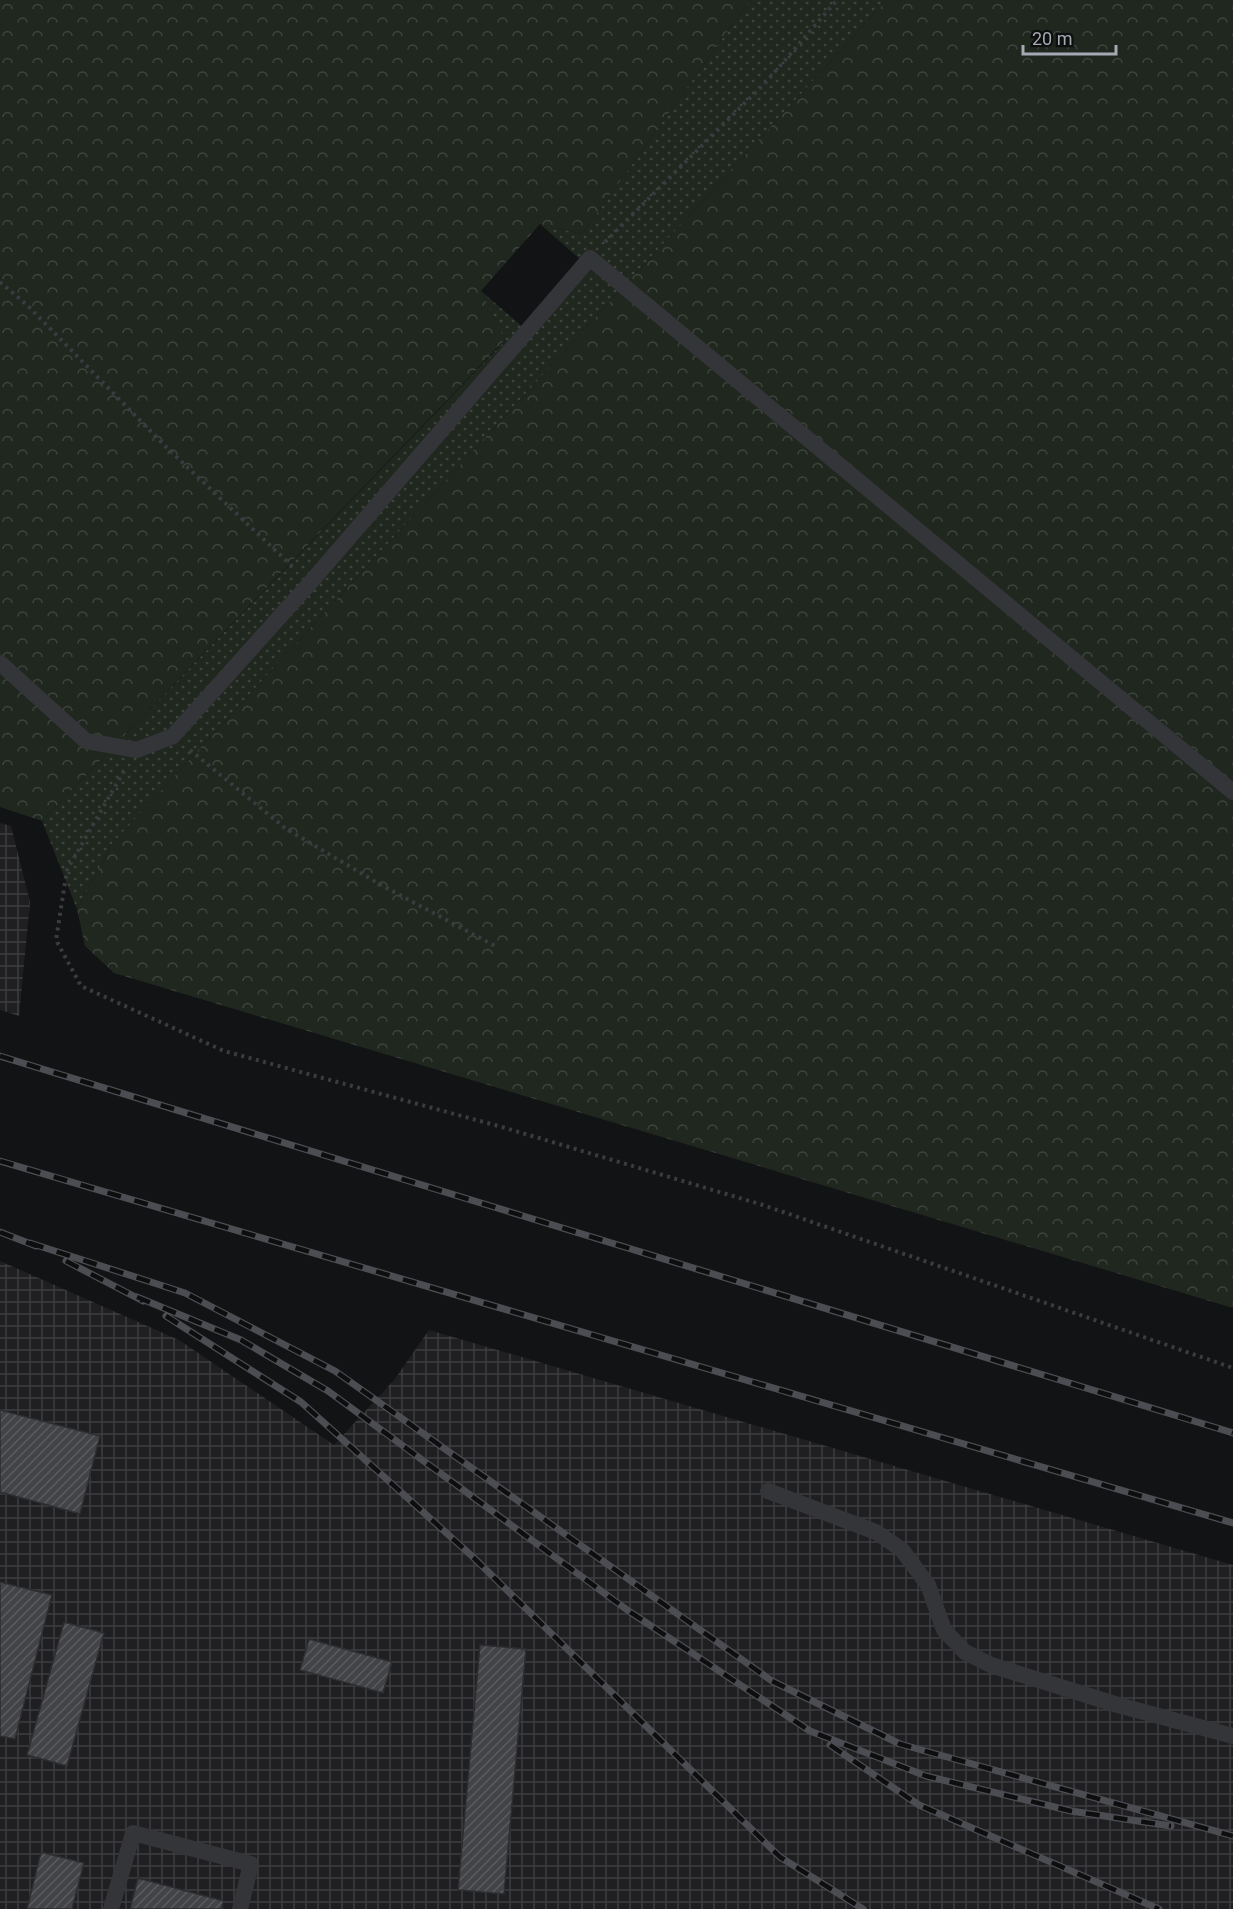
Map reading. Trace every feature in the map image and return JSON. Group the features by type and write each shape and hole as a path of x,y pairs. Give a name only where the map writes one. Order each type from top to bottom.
{"lane":[{"path":"0,663 86,741 137,750 173,736 310,583 590,258 1233,792"},
{"path":"768,1491 876,1532 902,1550 928,1585 944,1630 965,1652 991,1665 1118,1706 1233,1736"},
{"path":"111,1909 133,1833 251,1864 240,1909"}],"path":[{"path":"590,258 767,81 837,0"},
{"path":"0,282 27,305 166,447 310,583"},
{"path":"173,736 285,828 381,885 497,946"},
{"path":"137,750 67,870 56,940 81,986 224,1051 502,1127 763,1204 1233,1368"}],"shaded area":[{"path":"0,823 11,826 30,902 19,1016 0,1010"},
{"path":"0,1261 179,1340 334,1445 394,1380 429,1330 1233,1565 1233,1909 0,1909","holes":["480,1645 526,1649 458,1889"]}],"green space":[{"path":"0,0 750,0 582,234 540,224 481,291 505,340 42,821 0,807"},
{"path":"750,0 887,0 112,844 77,909 42,821 505,341 481,291 531,334 590,268 540,224 582,234"},
{"path":"887,0 1233,0 1233,1308 114,973 85,946 77,909 112,844"}],"building":[{"path":"0,1410 100,1436 80,1514 0,1492"},
{"path":"0,1582 52,1595 15,1739 0,1736"},
{"path":"64,1622 104,1633 67,1766 27,1755"},
{"path":"309,1639 392,1662 383,1693 300,1670"},
{"path":"480,1645 526,1649 504,1894 458,1890"},
{"path":"41,1852 84,1863 72,1909 27,1909"},
{"path":"138,1878 224,1901 221,1909 130,1909"}],"railway":[{"path":"0,1056 1233,1433"},
{"path":"0,1161 1233,1523"},
{"path":"0,1232 36,1246"},
{"path":"30,1243 185,1293 335,1371 772,1681 900,1744 1233,1836"},
{"path":"66,1261 143,1301"},
{"path":"137,1297 241,1340 328,1391 630,1612 810,1731 926,1776 1071,1811 1171,1826"},
{"path":"166,1316 301,1402 473,1557 780,1857 863,1909"},
{"path":"830,1745 919,1805 1159,1909"}]}
